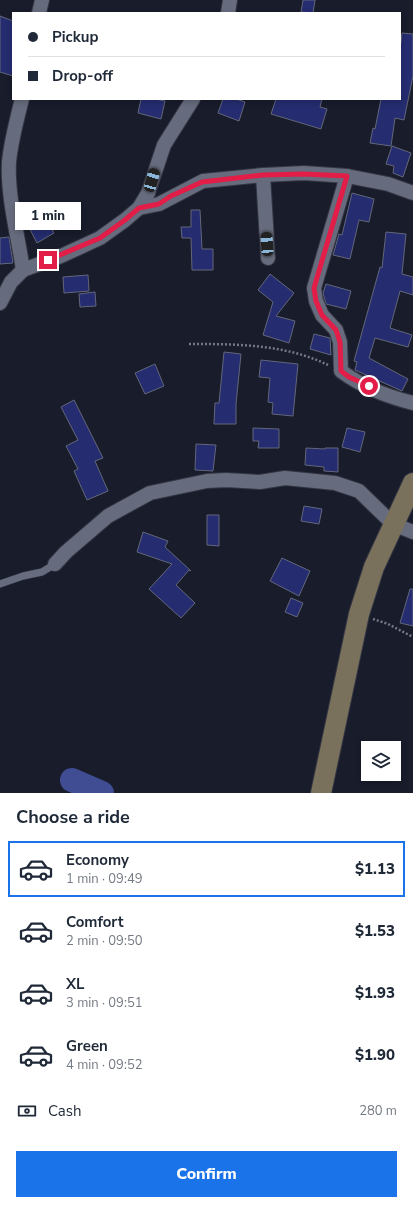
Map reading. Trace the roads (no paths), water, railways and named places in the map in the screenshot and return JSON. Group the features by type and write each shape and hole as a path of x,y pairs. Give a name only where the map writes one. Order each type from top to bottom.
{"main road":[{"path":"321,793 359,614 374,567 413,483"}],"street":[{"path":"40,12 42,0"},
{"path":"228,12 230,0"},
{"path":"22,100 9,163 11,199 22,270"},
{"path":"0,303 11,282 22,270 61,256 100,238 139,208 148,193 164,145 192,100"},
{"path":"139,208 159,204 171,196 202,182 263,175 304,174 347,176 388,184 413,193"},
{"path":"263,175 268,258"},
{"path":"347,176 314,288 316,301 322,315 336,330 340,342 341,371 349,377 369,386 413,403"},
{"path":"55,564 66,552 108,516 150,493 207,481 226,480 260,482 285,478 335,483 359,491 393,524 413,532"}],"lane":[{"path":"0,584 23,576 42,572 55,564"}],"waterway":[{"path":"72,780 102,793"}]}
